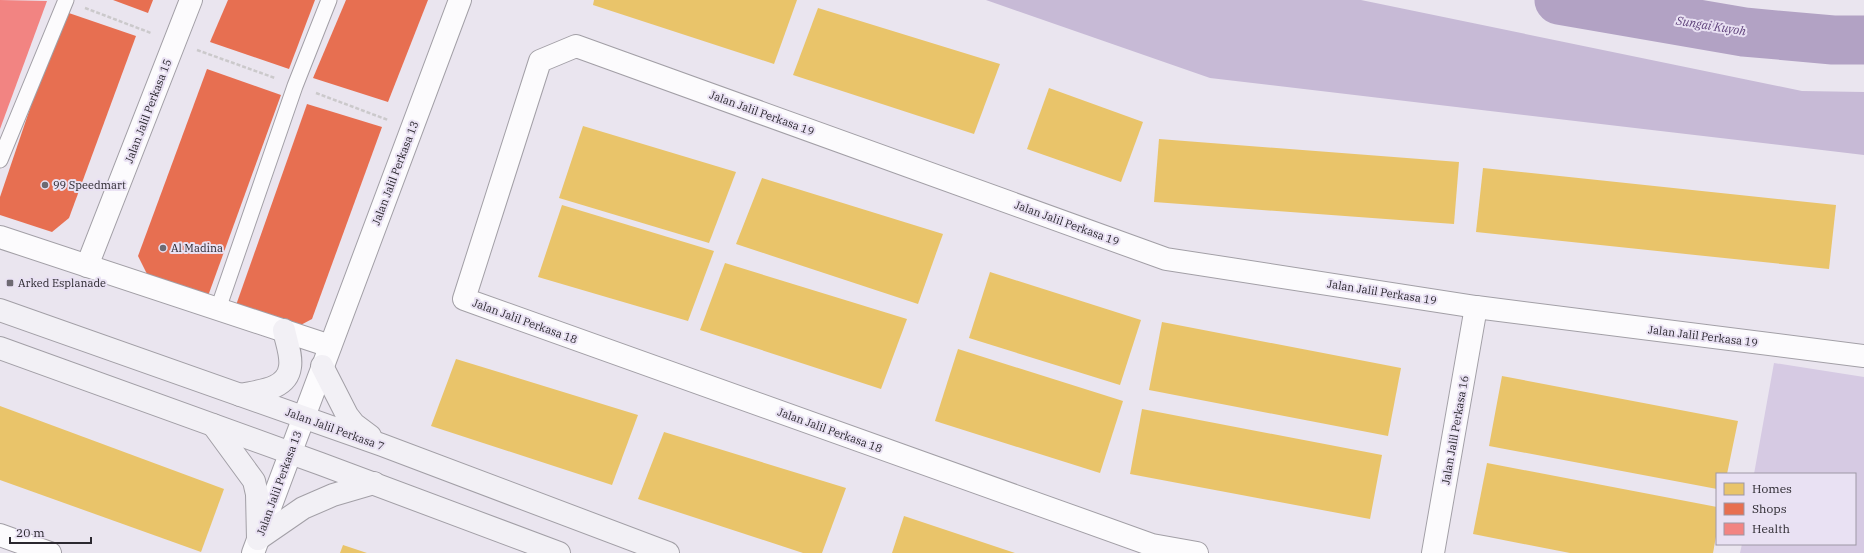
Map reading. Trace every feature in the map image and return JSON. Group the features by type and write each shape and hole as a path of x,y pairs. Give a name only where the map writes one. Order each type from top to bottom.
{"street":[{"name":"Jalan Jalil Perkasa 15","path":"87,266 191,0"},
{"name":"Jalan Jalil Perkasa 13","path":"255,546 460,0"},
{"name":"Jalan Jalil Perkasa 19","path":"464,299 540,62 576,46 1166,259 1476,307 1864,356"},
{"path":"0,237 330,346"},
{"name":"Jalan Jalil Perkasa 18","path":"464,299 1152,545 1197,553"},
{"name":"Jalan Jalil Perkasa 16","path":"1433,553 1476,307"},
{"name":"Jalan Jalil Perkasa 7","path":"0,310 382,445 668,553"},
{"path":"239,395 270,389 281,383 287,375 290,367 290,357 284,330"},
{"path":"0,348 290,452 559,553"},
{"path":"322,366 347,415 354,424 382,445"},
{"path":"213,425 254,481 257,494 255,546"},
{"path":"255,546 303,508 333,495 374,483"},
{"path":"0,535 50,553"}],"lane":[{"path":"0,160 66,0"},
{"path":"218,309 295,86 329,0"}],"path":[{"path":"66,0 412,129"}],"shaded area":[{"path":"986,0 1361,0 1802,91 1864,92 1864,155 1210,78"},
{"path":"1774,363 1864,377 1864,553 1740,553 1742,545 1856,545 1856,473 1754,473"}],"building: Homes":[{"path":"594,0 797,0 774,64 593,5"},
{"path":"818,8 1000,64 974,134 793,75"},
{"path":"1049,88 1143,122 1121,182 1027,149"},
{"path":"583,126 736,172 709,243 559,198"},
{"path":"1159,139 1459,162 1454,224 1154,202"},
{"path":"1483,168 1836,205 1829,269 1476,232"},
{"path":"762,178 943,234 918,304 736,244"},
{"path":"562,205 714,251 688,321 538,277"},
{"path":"725,263 907,319 881,389 700,330"},
{"path":"990,272 1141,320 1120,385 969,338"},
{"path":"1162,322 1401,368 1388,436 1149,390"},
{"path":"958,349 1123,401 1100,473 935,421"},
{"path":"456,359 638,415 612,485 431,426"},
{"path":"1502,376 1738,421 1727,473 1716,473 1716,489 1489,446"},
{"path":"0,406 224,489 201,552 0,480"},
{"path":"1142,409 1382,455 1370,519 1130,474"},
{"path":"664,432 846,488 822,553 803,553 638,499"},
{"path":"1487,463 1716,507 1716,536 1713,553 1570,553 1473,534"},
{"path":"904,516 1015,553 892,553"},
{"path":"343,545 367,553 340,553"}],"building: Shops":[{"path":"113,0 153,0 148,13"},
{"path":"228,0 315,0 289,69 210,42"},
{"path":"346,0 428,0 388,102 313,78"},
{"path":"63,11 136,36 69,218 52,232 0,215 0,197"},
{"path":"207,69 281,95 208,296 149,278 138,256"},
{"path":"307,104 382,127 312,319 297,327 235,308"}],"building: Health":[{"path":"0,0 47,1 0,129"}],"waterway":[{"name":"Sungai Kuyoh","path":"1559,0 1744,32 1833,40 1864,40"}],"place":[{"name":"99 Speedmart","path":"45,185"},
{"name":"Al Madina","path":"163,248"},
{"name":"Arked Esplanade","path":"10,283"}]}
